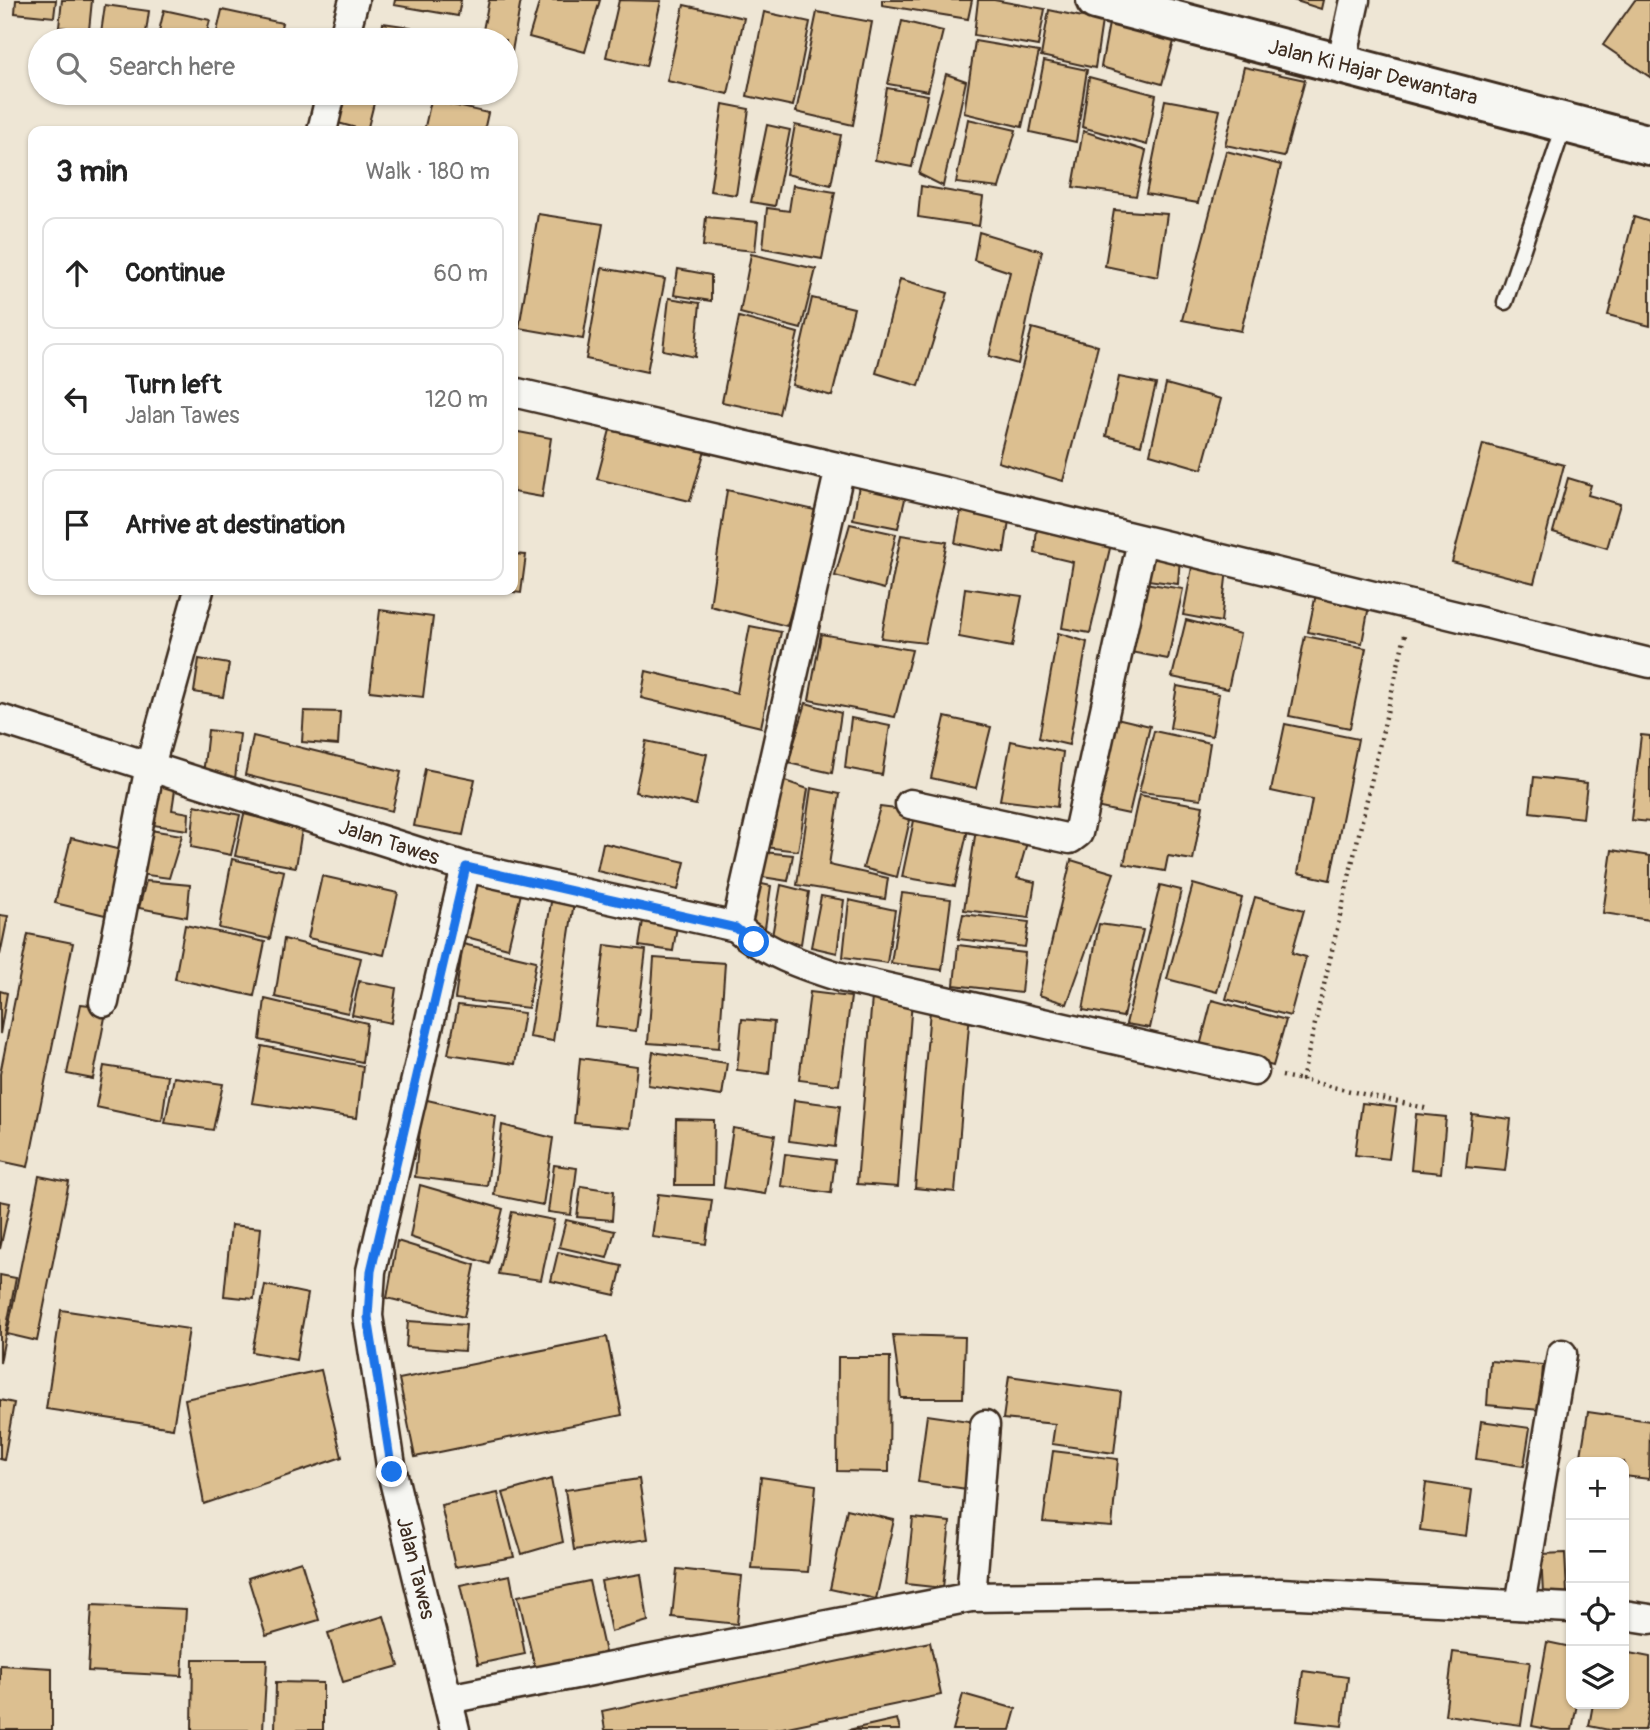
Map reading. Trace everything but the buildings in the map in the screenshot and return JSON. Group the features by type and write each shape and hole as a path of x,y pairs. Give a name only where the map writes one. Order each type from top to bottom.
{"main road":[{"name":"Jalan Ki Hajar Dewantara","path":"1096,0 1650,145"}],"street":[{"path":"346,28 354,0"},
{"path":"1341,65 1355,0"},
{"path":"324,126 328,105"},
{"path":"518,392 1650,663"},
{"path":"736,928 840,468"},
{"path":"910,804 1070,839 1078,833 1142,541"},
{"path":"104,1002 150,766 198,595"},
{"name":"Jalan Tawes","path":"0,719 466,867 371,1271 368,1317 392,1472 455,1730"},
{"path":"466,867 736,928 754,942 796,963 840,977 1254,1071"},
{"path":"1520,1605 1562,1353"},
{"path":"971,1597 985,1424"},
{"path":"448,1699 971,1597 1280,1592 1566,1608"},
{"path":"1629,1616 1650,1619"}],"lane":[{"path":"1505,302 1565,122"}],"path":[{"path":"1412,607 1302,1080 1429,1109"}],"route":[{"path":"392,1472 368,1317 371,1271 466,867 736,928 754,942"}]}
